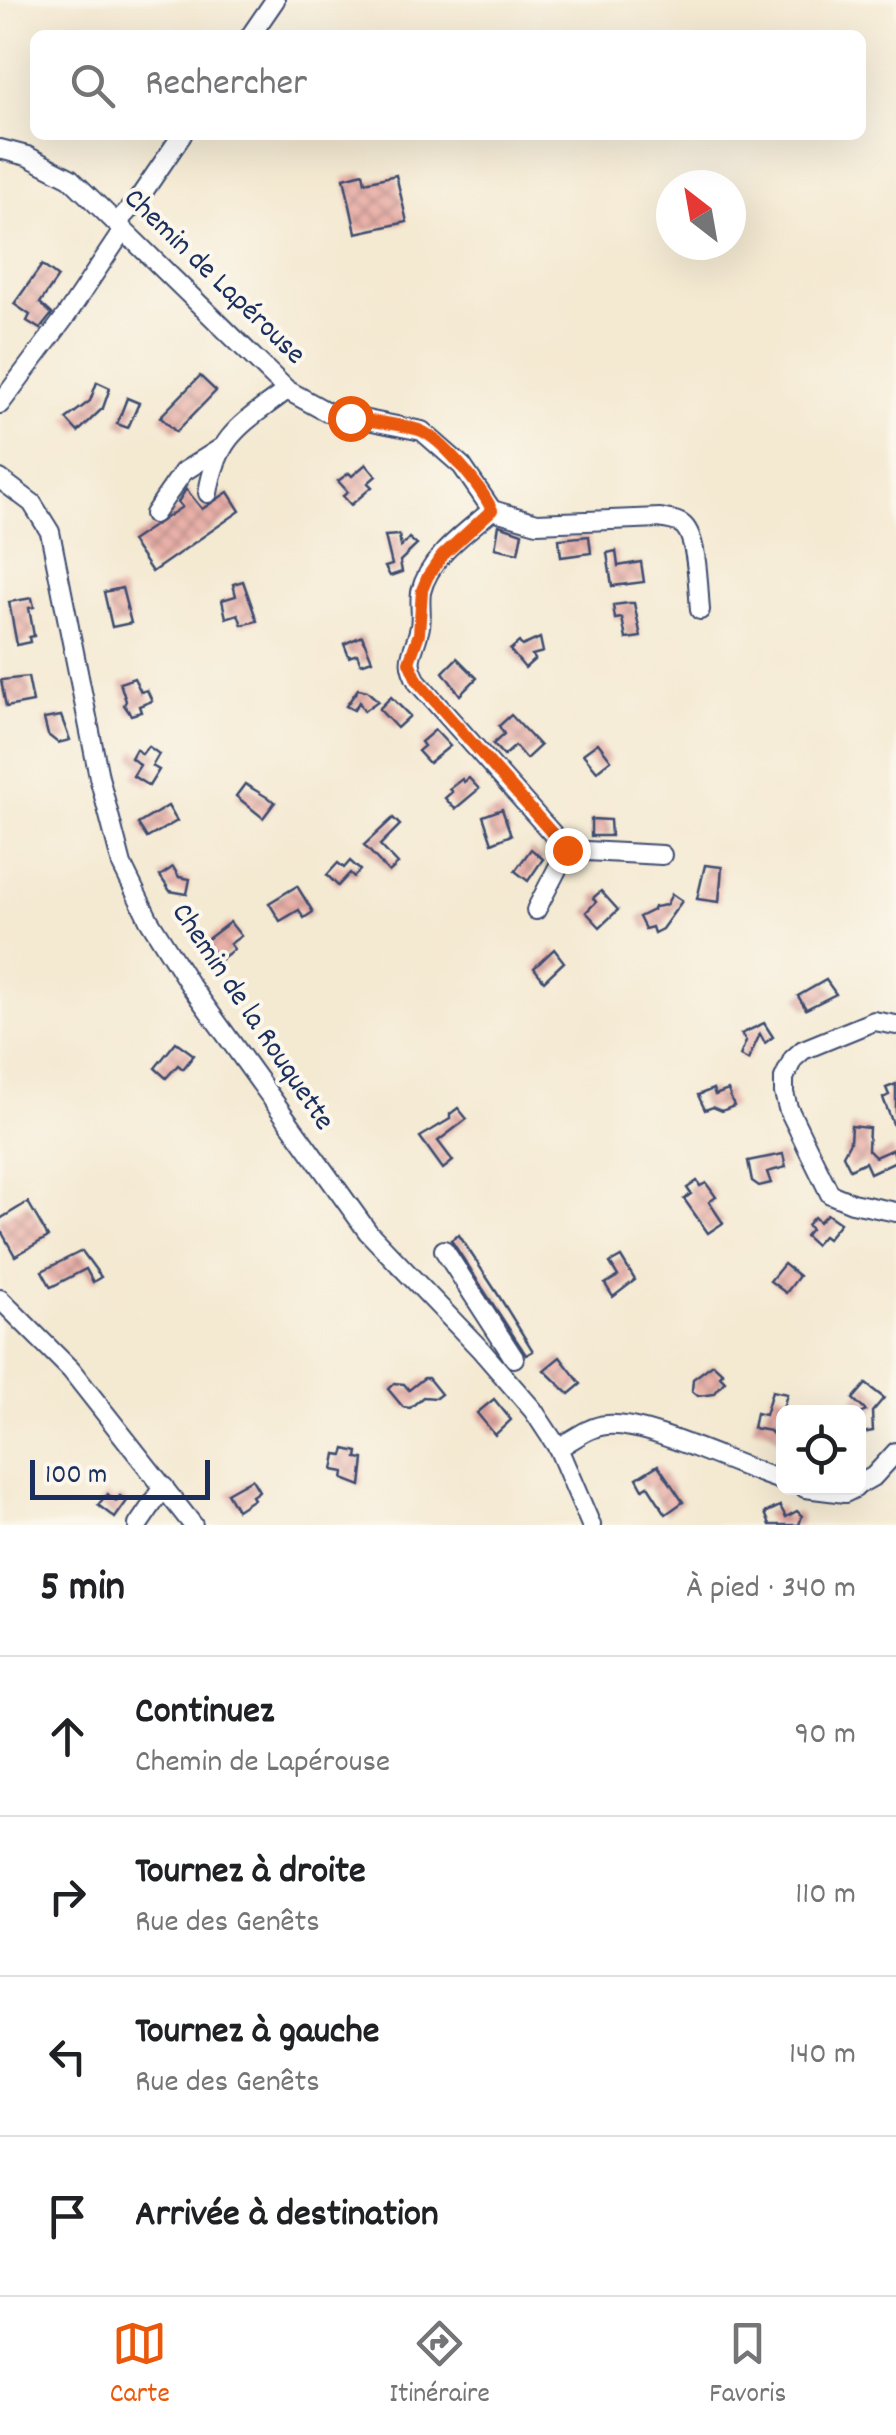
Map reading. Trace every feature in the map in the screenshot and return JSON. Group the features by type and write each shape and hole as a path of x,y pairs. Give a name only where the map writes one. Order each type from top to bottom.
{"street":[{"path":"254,30 275,0"},
{"path":"0,404 66,316 120,235 121,218 179,140"},
{"name":"Chemin de Lapérouse","path":"0,149 28,156 60,171 287,390 327,412 422,431 462,466 490,504"},
{"path":"208,492 212,469 227,437 287,390"},
{"path":"154,514 183,472 221,448"},
{"name":"Chemin de la Rouquette","path":"0,479 32,503 50,532 99,777 122,864 148,920 201,1001 368,1232 533,1410 558,1448 591,1525"},
{"path":"662,854 567,850 418,682 409,662 419,634 422,590 428,576 490,504 536,523 660,518 675,521 685,527 693,542 700,610"},
{"path":"536,910 567,850"},
{"path":"896,1025 874,1021 803,1050 788,1068 784,1093 830,1194 852,1204 896,1212"},
{"path":"444,1250 514,1358"},
{"path":"437,1304 465,1282"},
{"path":"0,1298 70,1370 193,1525"},
{"path":"558,1448 606,1424 638,1428 776,1478"},
{"path":"866,1481 896,1452"},
{"path":"138,1525 164,1487"}],"building":[{"path":"363,173 365,182 396,175 407,222 356,233 344,178"},
{"path":"42,265 58,277 40,303 52,314 40,329 27,321 30,315 14,304"},
{"path":"200,376 216,391 176,432 160,417"},
{"path":"97,382 110,388 103,408 78,432 66,419 90,401"},
{"path":"127,398 139,403 128,428 117,424"},
{"path":"366,464 376,476 368,483 372,487 351,505 343,496 348,492 338,481"},
{"path":"186,489 202,509 228,492 240,511 152,572 131,541 182,507 178,502"},
{"path":"499,525 522,533 518,553 495,548"},
{"path":"399,535 401,547 409,538 417,545 400,561 402,572 390,576 385,567 392,565 385,536"},
{"path":"589,536 591,553 561,557 559,539"},
{"path":"616,551 618,566 641,562 644,582 612,586 607,553"},
{"path":"243,581 257,621 242,625 238,614 226,618 222,600 236,596 233,584"},
{"path":"122,588 131,623 112,627 104,592"},
{"path":"32,598 34,607 29,608 34,636 29,637 30,642 17,645 9,602"},
{"path":"634,603 641,637 626,639 622,618 615,619 613,605"},
{"path":"362,636 372,660 361,664 357,654 349,657 344,644"},
{"path":"540,638 543,652 532,655 535,659 525,668 510,650 519,642 522,646"},
{"path":"457,658 477,678 460,695 443,672"},
{"path":"28,677 33,702 6,707 1,680"},
{"path":"134,678 141,692 147,690 152,701 139,706 141,712 131,715 124,705 120,683"},
{"path":"358,689 378,701 364,711 359,702 354,710 346,706"},
{"path":"391,697 410,716 397,728 379,709"},
{"path":"511,715 540,746 526,759 515,746 504,756 493,744 504,734 499,726"},
{"path":"61,716 70,740 58,743 48,735 44,719"},
{"path":"435,730 450,746 429,763 418,751 424,746 421,742"},
{"path":"598,743 611,760 597,771 583,754"},
{"path":"148,746 159,754 152,766 159,770 149,786 133,776 140,765 131,758 136,749 142,754"},
{"path":"469,778 479,789 455,809 445,798 452,792 449,789"},
{"path":"245,784 275,802 263,818 236,796"},
{"path":"168,806 177,821 147,838 138,824"},
{"path":"502,809 511,835 492,843 483,816"},
{"path":"393,818 400,825 380,845 398,864 389,872 364,845"},
{"path":"591,819 610,820 611,836 591,836"},
{"path":"531,849 543,859 528,881 515,871"},
{"path":"350,861 360,870 354,877 350,873 338,886 327,875 338,863 344,868"},
{"path":"705,865 722,867 719,902 697,899"},
{"path":"173,867 179,877 190,879 187,894 170,891 160,876"},
{"path":"297,886 313,912 304,918 299,910 280,921 269,903"},
{"path":"601,891 618,910 600,927 586,912"},
{"path":"672,894 682,901 662,929 654,933 652,927 645,929 639,917 654,907 666,905"},
{"path":"230,922 241,936 230,944 234,949 220,960 205,941"},
{"path":"554,949 564,962 544,981 534,968"},
{"path":"826,980 836,994 806,1009 798,996"},
{"path":"764,1023 773,1037 765,1043 760,1034 748,1060 740,1056 746,1041 741,1034"},
{"path":"176,1042 194,1055 183,1069 178,1065 166,1078 155,1068"},
{"path":"896,1084 895,1129 883,1098 889,1095 886,1088"},
{"path":"713,1089 715,1095 728,1090 734,1106 722,1111 713,1107 705,1110 698,1095"},
{"path":"458,1108 467,1119 438,1141 453,1161 443,1169 420,1137 450,1119"},
{"path":"851,1126 869,1128 868,1150 875,1157 893,1149 896,1161 870,1173 865,1162 850,1169 843,1155 850,1142"},
{"path":"783,1154 786,1167 767,1172 771,1183 759,1186 752,1181 748,1161"},
{"path":"697,1181 700,1186 706,1183 716,1197 709,1202 723,1223 708,1233 684,1199 691,1194 687,1188"},
{"path":"28,1202 48,1237 15,1256 0,1229 0,1219"},
{"path":"827,1214 840,1223 827,1239 823,1236 815,1245 805,1236 811,1229 807,1225 814,1217 819,1222"},
{"path":"459,1235 533,1351 526,1355 451,1240"},
{"path":"82,1251 101,1277 93,1282 86,1269 51,1287 42,1271"},
{"path":"621,1257 635,1280 613,1297 605,1284 618,1276 610,1263"},
{"path":"784,1264 799,1276 786,1293 770,1281"},
{"path":"560,1357 581,1384 569,1394 544,1370"},
{"path":"713,1364 725,1381 714,1394 698,1396 692,1391 693,1379"},
{"path":"424,1378 441,1394 436,1398 423,1397 410,1408 403,1407 388,1389 394,1383 404,1384 409,1390"},
{"path":"866,1384 884,1398 872,1412 873,1431 866,1432 866,1405 853,1399"},
{"path":"772,1391 787,1394 784,1405 776,1405 776,1437 770,1431 753,1428 756,1413 765,1415"},
{"path":"494,1399 511,1420 495,1435 477,1413"},
{"path":"345,1449 358,1452 357,1458 364,1459 361,1486 343,1479 344,1472 333,1470 336,1454 343,1455"},
{"path":"658,1465 683,1502 666,1514 648,1486 643,1489 637,1478"},
{"path":"252,1479 259,1491 237,1510 227,1493"},
{"path":"107,1494 116,1501 120,1496 127,1501 115,1518 98,1505"},
{"path":"780,1506 786,1517 797,1511 802,1516 799,1525 770,1525 765,1513"}],"route":[{"path":"350,418 422,431 462,466 487,498 492,510 442,556 428,576 422,590 422,619 410,669 567,850"}]}
